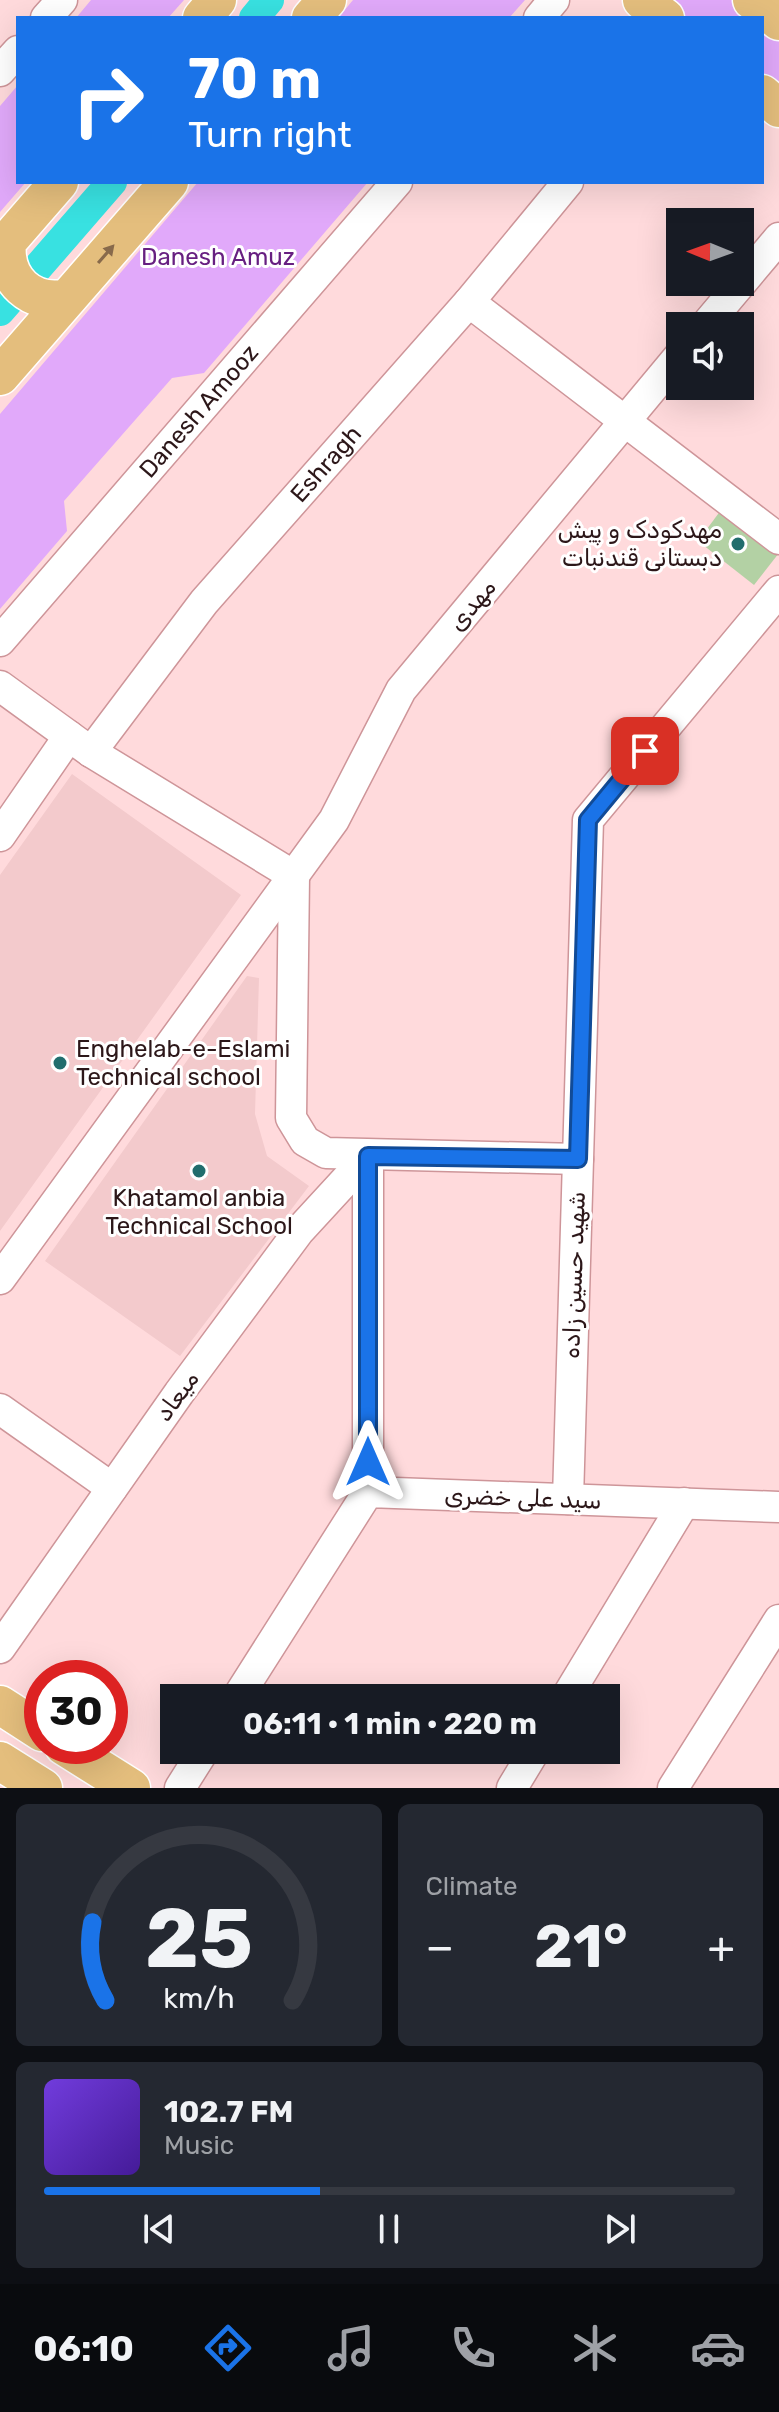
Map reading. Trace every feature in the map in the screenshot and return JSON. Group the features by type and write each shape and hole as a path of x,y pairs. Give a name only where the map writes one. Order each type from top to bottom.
{"main road":[{"path":"204,16 217,0"},
{"path":"313,16 327,0"},
{"path":"642,0 662,16"},
{"path":"752,0 779,21"},
{"path":"57,184 4,246 7,264 17,284 46,300 68,298"},
{"path":"0,376 167,184"},
{"path":"0,1705 24,1720"},
{"path":"0,1761 43,1788"},
{"path":"93,1764 131,1788"}],"street":[{"path":"48,16 62,0"},
{"path":"541,16 554,0"},
{"path":"0,71 16,53"},
{"name":"Danesh Amooz","path":"0,641 395,184"},
{"name":"Eshragh","path":"0,836 469,302 566,184"},
{"path":"717,312 779,238"},
{"path":"469,302 779,539"},
{"name":"مهدی","path":"0,1279 334,820 401,690 666,372"},
{"name":"شهید حسین زاده","path":"568,1499 588,820 779,591"},
{"path":"0,686 80,744 294,876 291,1118 305,1141 326,1153 368,1156 578,1159"},
{"path":"246,1684 368,1492 368,1156"},
{"name":"میعاد","path":"0,1648 299,1231 368,1156"},
{"path":"0,1409 112,1488"},
{"name":"سید علی خضری","path":"368,1492 779,1507"},
{"path":"574,1684 684,1503"},
{"path":"673,1788 779,1620"},
{"path":"180,1788 195,1764"},
{"path":"512,1788 527,1764"}],"shaded area":[{"name":"Enghelab-e-Eslami Technical school","path":"72,774 241,895 0,1231 0,875"},
{"name":"Khatamol anbia Technical School","path":"247,976 259,978 255,1114 267,1156 309,1186 180,1356 45,1261"}],"green space":[{"path":"91,0 184,0 170,16 78,16"},
{"path":"353,0 525,0 511,16 340,16"},
{"path":"642,0 752,0 779,21 779,108 764,96 764,16 662,16"},
{"path":"16,87 16,184 24,184 0,212 0,106"},
{"name":"Danesh Amuz","path":"196,184 366,184 204,373 172,378 64,501 67,531 0,609 0,414"}],"building":[{"name":"مهدکودک و پیش دبستانی قندنبات","path":"724,506 779,553 754,585 698,541"}],"waterway":[{"path":"256,16 269,0"},
{"path":"0,311 110,184"}],"place":[{"name":"مهدکودک و پیش دبستانی قندنبات","path":"738,544"},
{"name":"Enghelab-e-Eslami Technical school","path":"60,1063"},
{"name":"Khatamol anbia Technical School","path":"199,1171"}],"route":[{"path":"368,1462 368,1156 578,1159 588,820 645,751"}]}
